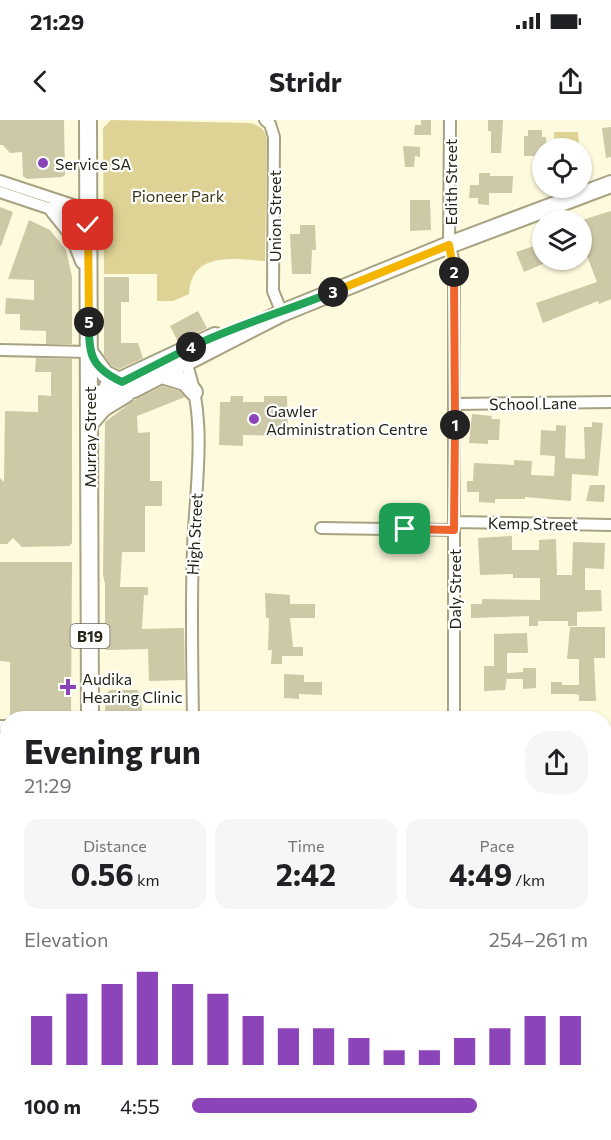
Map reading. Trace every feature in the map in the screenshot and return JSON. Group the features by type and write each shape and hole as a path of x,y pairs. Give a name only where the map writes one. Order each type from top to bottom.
{"main road":[{"name":"Murray Street","path":"88,120 90,711"},
{"path":"90,423 128,386 184,357 282,313 449,245 611,184"},
{"path":"61,207 88,274"},
{"path":"89,352 105,374 128,386"},
{"path":"89,391 111,386 128,386 162,375 184,357"},
{"path":"162,375 185,382 194,392"}],"street":[{"name":"Union Street","path":"265,120 270,124 274,137 273,291 282,313"},
{"name":"Edith Street","path":"449,245 450,120"},
{"path":"0,181 88,218"},
{"path":"0,192 61,207 82,196 88,186"},
{"name":"Daly Street","path":"449,245 454,261 454,711"},
{"path":"0,350 89,352"},
{"name":"High Street","path":"184,357 193,378 197,415 197,480 192,575 193,711"},
{"name":"School Lane","path":"455,404 611,402"},
{"name":"Kemp Street","path":"321,528 611,525"}],"green space":[{"name":"Pioneer Park","path":"111,120 249,123 261,128 267,140 265,261 228,259 206,264 198,270 192,280 189,294 173,301 157,301 157,274 104,274 103,128"},
{"path":"554,132 578,132 578,138 554,138"}],"building":[{"path":"0,120 64,120 65,175 27,179 23,176 22,152 10,153 3,145 0,145"},
{"path":"421,120 431,120 431,135 414,135 415,125 421,125"},
{"path":"488,120 503,120 501,153 491,153 491,131 488,131"},
{"path":"611,127 611,157 606,158 602,128"},
{"path":"528,130 542,130 542,137 546,138 532,138 532,156 524,156 524,136 528,136"},
{"path":"403,146 420,147 420,157 415,156 414,167 405,167"},
{"path":"479,173 490,173 490,176 513,176 512,193 489,193 489,205 478,204 478,198 469,198 470,185 479,185"},
{"path":"410,200 430,200 431,230 410,231"},
{"path":"0,207 13,212 1,246 0,246"},
{"path":"611,211 611,299 599,304 598,301 543,323 536,303 597,282 592,269 592,217"},
{"path":"29,220 50,230 66,250 72,277 72,344 46,344 46,331 20,330 20,314 5,314 6,298 34,300 34,280 8,279"},
{"path":"300,225 315,225 316,250 312,250 311,274 292,274 290,234 300,234"},
{"path":"532,247 532,269 524,272 516,252"},
{"path":"104,277 129,277 129,302 121,302 121,343 138,343 143,358 119,369 112,366 104,355"},
{"path":"198,311 207,328 178,342 170,326"},
{"path":"36,358 72,359 72,543 69,546 22,547 13,538 7,544 0,544 0,478 4,482 5,411 38,412 38,395 51,396 51,372 35,372"},
{"path":"163,386 179,391 185,397 137,416 138,433 150,432 150,481 162,481 162,506 145,506 145,552 122,552 120,587 148,587 148,595 144,595 142,629 184,628 185,680 149,681 148,649 107,650 103,648 102,630 105,630 103,575 105,422 133,401"},
{"name":"Gawler Administration Centre","path":"231,396 243,396 243,402 264,402 264,396 287,396 288,436 243,435 243,446 219,445 220,402 230,402"},
{"path":"472,414 500,419 499,440 488,440 488,444 469,443"},
{"path":"592,422 603,423 598,476 572,474 571,501 525,497 525,499 495,499 495,503 479,502 479,492 467,492 467,481 473,481 474,463 514,465 514,460 532,461 531,475 554,476 555,456 540,455 541,430 556,431 556,425 566,426 565,458 585,459 584,427 592,427"},
{"path":"590,485 605,485 604,502 586,501"},
{"path":"512,536 512,550 539,550 539,540 556,539 557,575 572,575 573,542 605,543 604,569 585,568 585,590 601,590 602,611 577,612 577,626 568,626 568,621 538,621 538,626 529,626 529,616 471,618 471,604 482,604 482,599 540,600 540,578 513,578 513,574 480,575 478,538"},
{"path":"0,562 72,562 71,711 10,711 10,662 0,661"},
{"path":"265,593 290,595 290,604 315,604 315,618 290,618 293,647 303,647 303,656 282,656 282,664 271,664 272,650 268,650 269,618 266,618"},
{"path":"570,627 605,627 605,658 594,658 596,701 579,701 579,695 574,694 551,694 551,682 562,682 562,685 579,685 579,659 567,659"},
{"path":"527,633 528,653 507,653 507,673 523,672 523,668 536,668 536,688 523,689 523,679 507,679 507,676 505,690 484,691 484,666 494,666 494,634"},
{"path":"284,674 304,675 304,682 322,682 322,695 299,694 299,699 284,698"},
{"path":"110,690 137,690 141,694 142,711 105,711 105,694"}],"place":[{"name":"Service SA","path":"43,163"},
{"name":"Gawler Administration Centre","path":"254,419"},
{"name":"Audika Hearing Clinic","path":"68,687"}],"route":[{"path":"88,225 89,352 105,374 122,382 220,333 250,321 282,313 449,245 454,261 454,530 405,529"}]}
